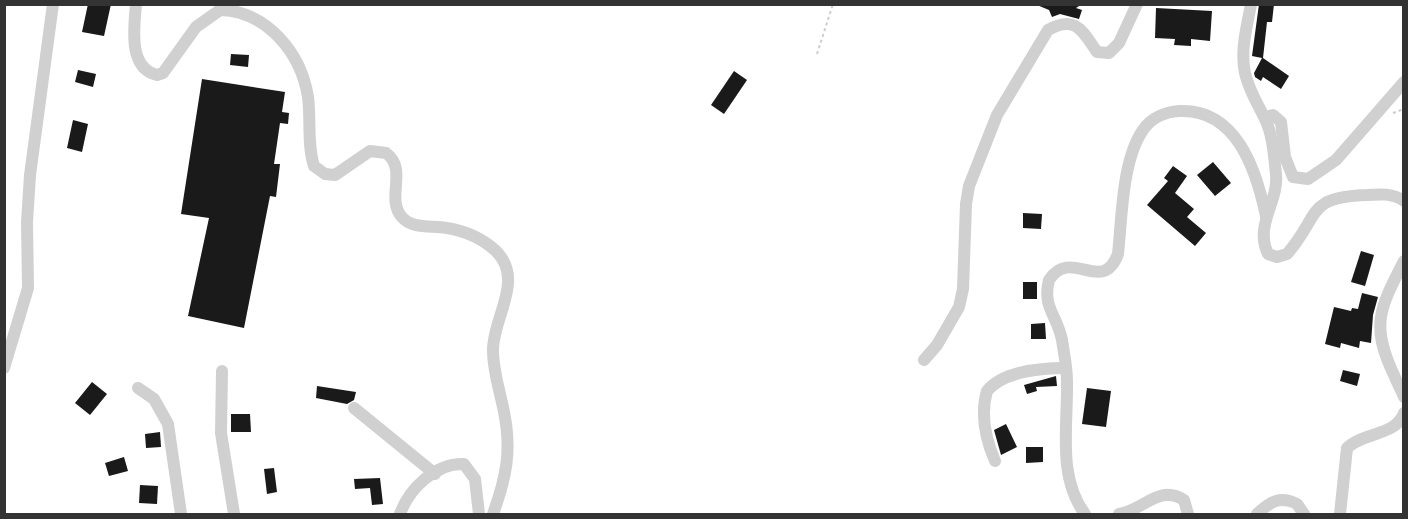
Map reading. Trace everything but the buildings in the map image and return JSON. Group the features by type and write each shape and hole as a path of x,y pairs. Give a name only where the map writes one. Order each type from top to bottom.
{"street":[{"path":"4,369 28,288 27,222 30,175 53,4"},
{"path":"136,4 134,29 138,58 142,68 157,75 163,73 196,27 220,10 249,14 287,46 302,74 308,98 310,148 314,166 325,174 335,175 370,151 386,153 396,166 395,200 402,218 414,224 445,227 471,235 484,242 504,261 509,283 494,334 493,353 506,428 508,466 493,514"},
{"path":"924,360 937,345 959,307 966,252 967,194 997,115 1012,86 1048,30 1067,23 1077,26 1097,52 1109,53 1119,44 1137,4"},
{"path":"1251,4 1243,56 1250,90 1265,117 1276,175 1274,199 1266,216"},
{"path":"1265,117 1273,115 1281,122 1285,157 1293,177 1298,180 1308,179 1336,160 1404,82"},
{"path":"1085,514 1075,500 1068,475 1066,368 1058,327 1047,304 1049,280 1062,267 1076,266 1097,273 1110,268 1115,263 1126,180 1137,142 1148,124 1168,113 1195,110 1220,122 1241,148 1254,170 1266,216 1265,248 1272,256 1282,256 1296,242 1314,210 1328,200 1340,196 1381,194 1397,196 1404,201"},
{"path":"1404,261 1384,303 1378,324 1381,339 1404,397"},
{"path":"995,461 987,442 984,426 987,391 995,384 1019,374 1042,369 1066,368"},
{"path":"222,371 221,433 234,514"},
{"path":"138,388 154,399 168,424 182,514"},
{"path":"354,408 435,474"},
{"path":"1340,514 1347,448 1359,438 1393,426 1404,413"},
{"path":"400,514 413,491 435,474 454,464 464,464 476,479 479,514"},
{"path":"1119,514 1133,511 1155,496 1168,493 1184,500 1188,514"},
{"path":"1257,514 1271,502 1288,499 1297,504 1304,514"}],"path":[{"path":"817,54 833,4"}]}
